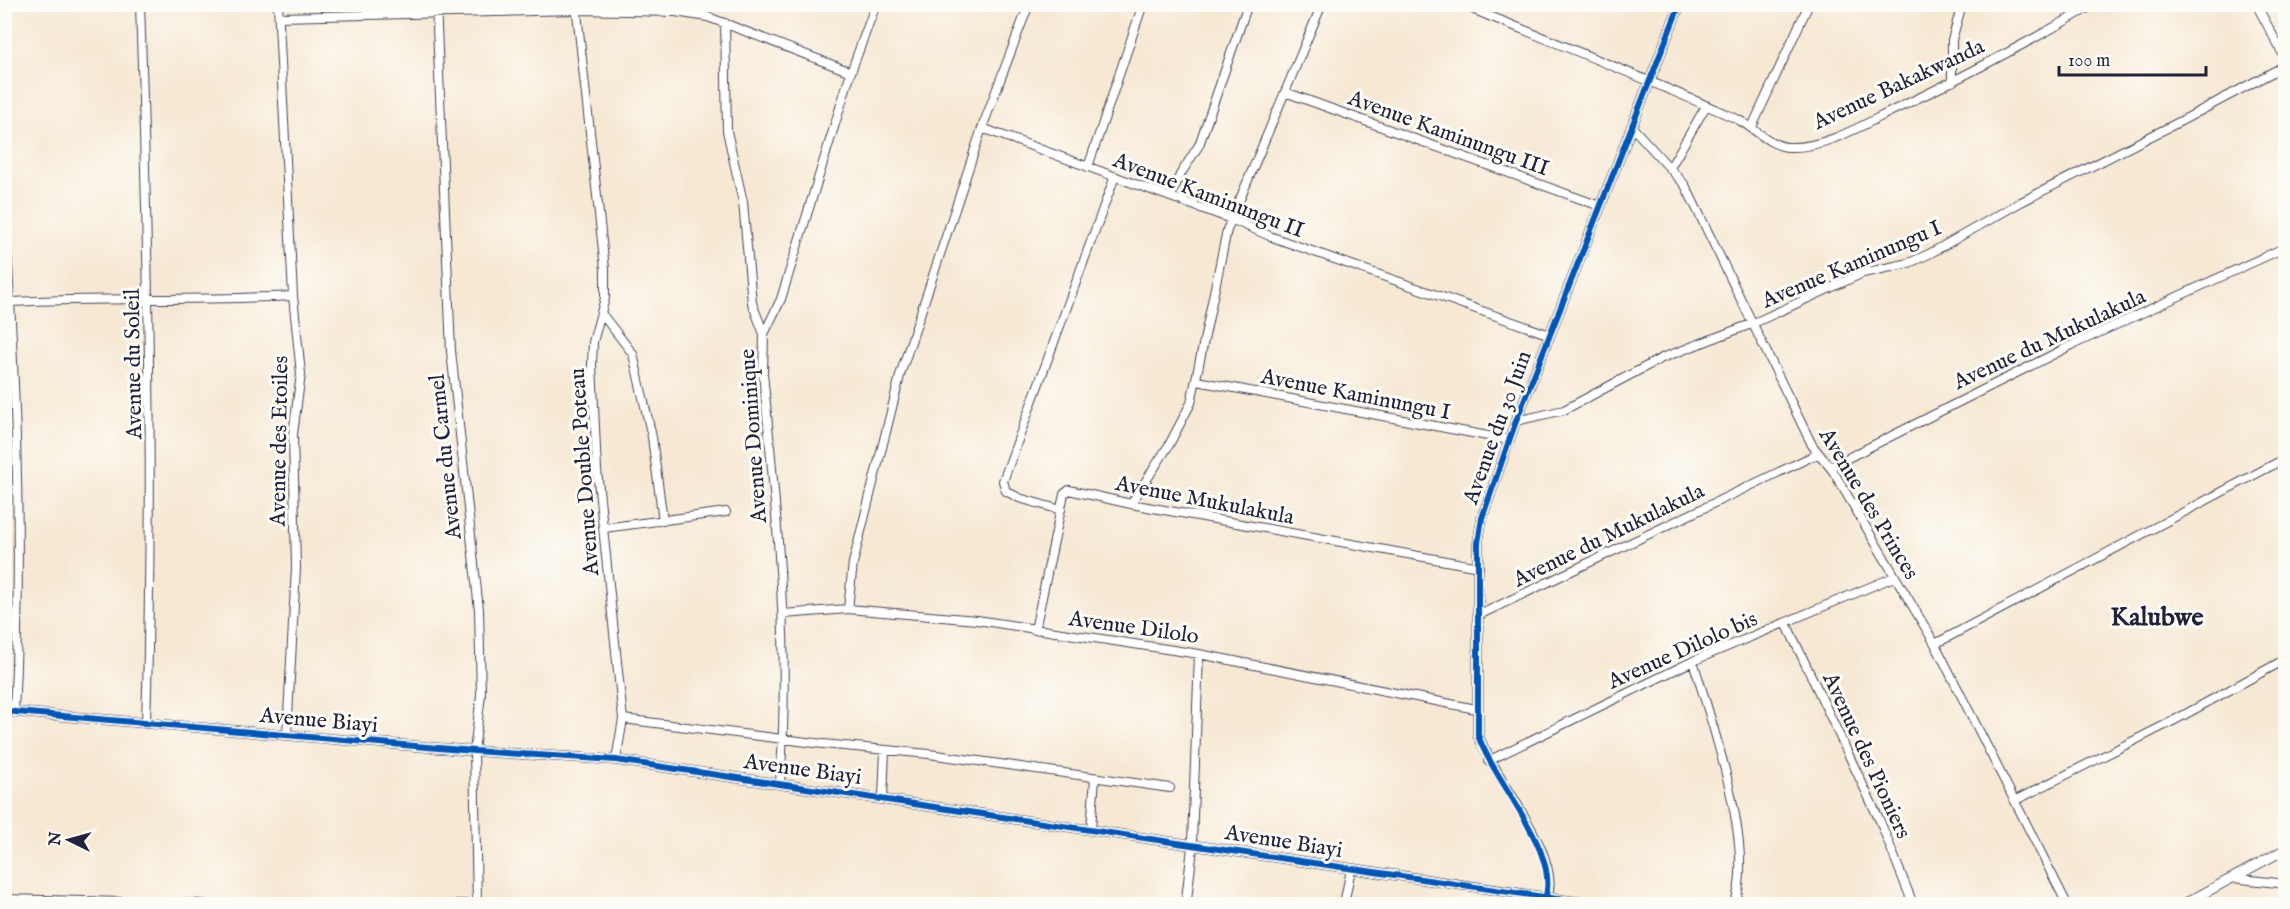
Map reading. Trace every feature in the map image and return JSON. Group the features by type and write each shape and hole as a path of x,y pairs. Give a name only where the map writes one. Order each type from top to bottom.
{"street":[{"name":"Avenue du Soleil","path":"140,4 149,299 150,604 146,723"},
{"name":"Avenue des Etoiles","path":"278,4 293,296 301,374 293,434 296,568 287,734"},
{"name":"Avenue du Carmel","path":"436,4 451,351 479,610 481,695 474,751 477,904"},
{"name":"Avenue Dominique","path":"780,783 783,740 783,614 763,373 764,334 781,299 851,72 876,4"},
{"path":"848,609 853,563 903,363 981,128 1029,4"},
{"path":"1088,166 1143,4"},
{"path":"1171,196 1180,175 1199,145 1248,4"},
{"path":"1131,504 1186,416 1197,381 1222,250 1231,219 1322,4"},
{"name":"Avenue Bakakwanda","path":"1460,4 1648,80 1752,127 1784,147 1810,145 1876,119 1952,82 2095,4"},
{"name":"Avenue du 30 Juin","path":"1545,901 1550,881 1542,854 1488,761 1478,735 1476,709 1482,518 1516,421 1633,128 1648,80 1680,4"},
{"path":"1752,127 1809,4"},
{"path":"1952,82 1952,40 1962,4"},
{"path":"2256,4 2286,60"},
{"path":"279,17 436,14 577,7 675,12 701,16 725,24 851,72"},
{"name":"Avenue Double Poteau","path":"577,7 605,269 605,298 593,342 592,365 597,470 622,719 616,759"},
{"path":"4,17 4,39"},
{"path":"725,24 727,131 743,202 752,303 764,334"},
{"name":"Avenue Kaminungu I","path":"1516,421 1564,410 1662,358 1754,323 1863,273 1909,263 1929,254 2022,202 2286,65"},
{"name":"Avenue Kaminungu III","path":"1285,92 1600,206"},
{"path":"1671,166 1706,106"},
{"name":"Avenue Kaminungu II","path":"981,128 1171,196 1293,245 1550,335"},
{"name":"Avenue des Princes","path":"1633,128 1671,166 1696,206 1817,454 1830,467 1935,644 2067,904"},
{"path":"1061,510 1019,498 1006,491 1003,482 1115,176"},
{"path":"4,202 7,275 11,302 19,627 10,711"},
{"name":"Avenue du Mukulakula","path":"1830,467 2072,345 2284,251"},
{"path":"11,302 107,297 220,300 293,296"},
{"path":"601,313 633,354 652,437 663,521"},
{"name":"Avenue Kaminungu I","path":"1197,381 1509,440"},
{"name":"Avenue du Mukulakula","path":"1479,615 1817,454"},
{"path":"1935,644 2286,458"},
{"name":"Avenue Mukulakula","path":"1035,630 1064,494 1069,490 1131,504 1479,567"},
{"path":"604,528 726,512"},
{"name":"Avenue Dilolo bis","path":"1488,761 1693,661 1894,577"},
{"name":"Avenue Dilolo","path":"783,614 848,609 926,614 1199,654 1476,709"},
{"name":"Avenue des Pioniers","path":"1786,623 1880,821 1914,904"},
{"path":"1186,904 1192,843 1199,654"},
{"path":"2016,800 2173,721 2286,659"},
{"path":"1693,661 1708,711 1741,846 1740,887 1734,904"},
{"name":"Avenue Biayi","path":"10,711 474,751 616,759 1192,843 1545,901 1591,904"},
{"path":"622,719 783,740 885,750 1170,788"},
{"path":"884,798 885,750"},
{"path":"1091,828 1095,778"},
{"path":"2184,904 2286,849"},
{"path":"1344,904 1351,869"},
{"path":"2233,878 2286,884"},
{"path":"4,899 203,904"},
{"path":"457,904 484,904"}],"cycle path":[{"path":"1543,904 1547,885 1545,865 1537,843 1486,754 1478,735 1478,543 1482,518 1516,421 1680,4"},
{"path":"4,711 474,751 616,760 1591,904"}],"district":[{"name":"Kalubwe","path":"2157,616"}]}
